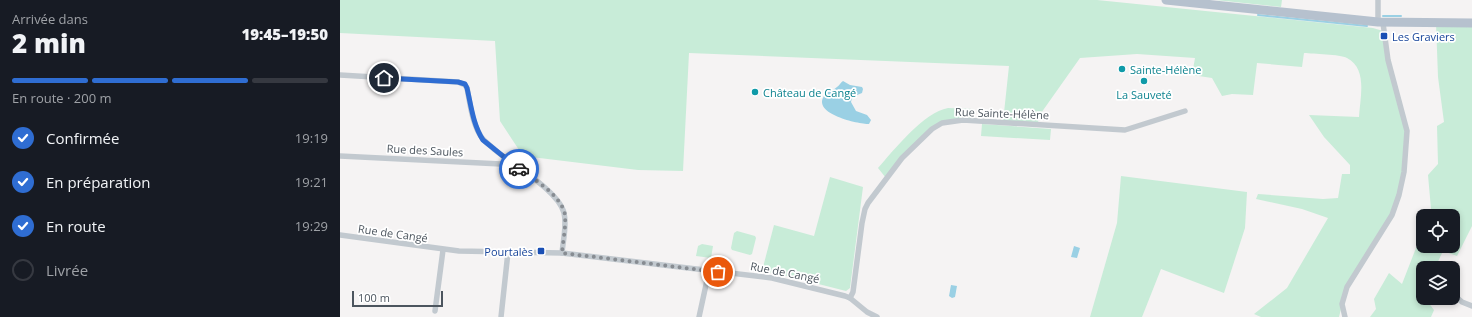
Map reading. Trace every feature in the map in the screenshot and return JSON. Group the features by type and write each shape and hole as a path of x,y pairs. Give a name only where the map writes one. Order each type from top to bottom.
{"main road":[{"path":"1166,0 1380,23 1472,23"}],"street":[{"path":"1345,317 1342,304 1347,287 1392,215 1402,185 1406,155 1407,132 1388,60 1380,23 1378,0"},
{"path":"340,75 458,82 465,84 479,134 483,140 552,194 561,204 565,214 562,253"},
{"name":"Rue Sainte-Hélène","path":"850,298 853,292 862,223 868,203 902,158 937,125 947,121 963,120 1125,130 1185,111"},
{"name":"Rue des Saules","path":"340,156 501,164 509,161"},
{"name":"Rue de Cangé","path":"340,235 443,250 473,252 541,251 772,278 850,298 861,308 877,317"},
{"path":"436,311 443,250"},
{"path":"501,317 508,252"},
{"path":"699,317 709,271"},
{"path":"1460,300 1472,306"}],"green space":[{"path":"340,0 1097,0 1373,28 1383,31 1407,131 1404,172 1392,215 1345,293 1339,317 1261,317 1254,314 1287,288 1328,218 1302,209 1256,199 1258,194 1323,199 1338,198 1342,174 1350,174 1350,165 1324,137 1309,115 1359,117 1361,93 1360,76 1354,63 1347,58 1333,55 1304,53 1302,67 1257,63 1253,95 1232,94 1222,96 1212,78 1192,75 1195,58 1137,54 1080,58 1039,116 1038,123 1003,122 1009,66 689,53 683,171 638,170 523,156 500,121 495,41 340,33"},
{"path":"1216,0 1282,0 1281,7"},
{"path":"1436,23 1472,23 1472,226 1460,250 1460,209 1431,209 1428,175 1438,164 1437,126 1444,122 1438,77"},
{"path":"948,108 974,109 974,120 937,125 886,178 878,168 892,152 920,124 939,111"},
{"path":"982,124 1051,129 1050,140 981,136"},
{"path":"515,154 528,164 525,168 512,158"},
{"path":"1121,176 1247,192 1245,228 1224,293 1161,269 1142,317 1090,317 1117,223"},
{"path":"830,177 863,187 850,288 846,291 762,271 774,225 814,236"},
{"path":"737,231 755,236 756,238 752,254 750,255 732,250 731,248 734,233"},
{"path":"702,244 713,246 711,258 696,256 698,246"},
{"path":"1416,248 1416,253 1442,253 1438,261 1416,261 1416,305 1430,305 1434,310 1431,317 1370,317 1376,309 1374,299 1389,273 1402,284"},
{"path":"1449,253 1458,253 1457,256"}],"water":[{"path":"843,81 850,85 862,87 862,93 854,97 851,102 856,111 867,115 871,120 869,124 863,124 838,117 824,108 822,102 824,96 839,86"},
{"path":"1074,246 1080,248 1077,258 1071,257"},
{"path":"951,285 957,286 955,297 952,298 949,296"}],"waterway":[{"path":"1258,15 1367,26"},
{"path":"1383,16 1401,16"}],"way so far":[{"path":"519,169 552,194 561,204 565,214 562,253 718,272"}],"place":[{"name":"Les Graviers","path":"1384,36"},
{"name":"Sainte-Hélène","path":"1122,69"},
{"name":"La Sauveté","path":"1144,81"},
{"name":"Château de Cangé","path":"755,92"},
{"name":"Pourtalès","path":"541,251"}],"route":[{"path":"384,78 458,82 465,84 479,134 483,140 519,169"}]}
